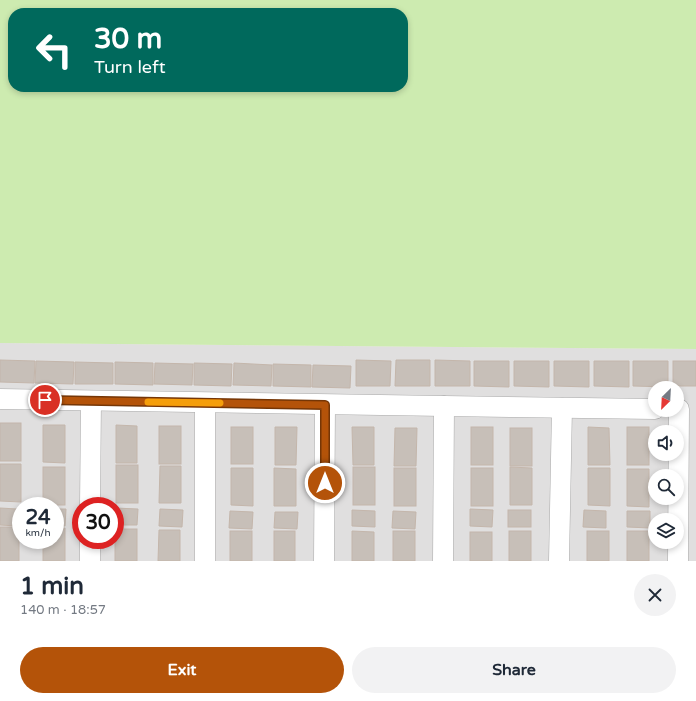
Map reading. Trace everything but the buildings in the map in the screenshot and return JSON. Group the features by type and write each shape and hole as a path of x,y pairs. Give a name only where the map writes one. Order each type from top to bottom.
{"street":[{"path":"0,399 648,409"},
{"path":"90,497 91,401"},
{"path":"205,403 205,561"},
{"path":"324,561 325,405"},
{"path":"443,561 444,406"},
{"path":"559,561 562,408"},
{"path":"678,561 679,417"},
{"path":"90,549 90,561"}],"shaded area":[{"path":"0,343 696,349 696,561 0,561"}],"green space":[{"path":"0,0 696,0 696,349 0,343"}],"slow traffic":[{"path":"148,402 220,403"}],"route":[{"path":"45,400 325,405 325,483"}]}
